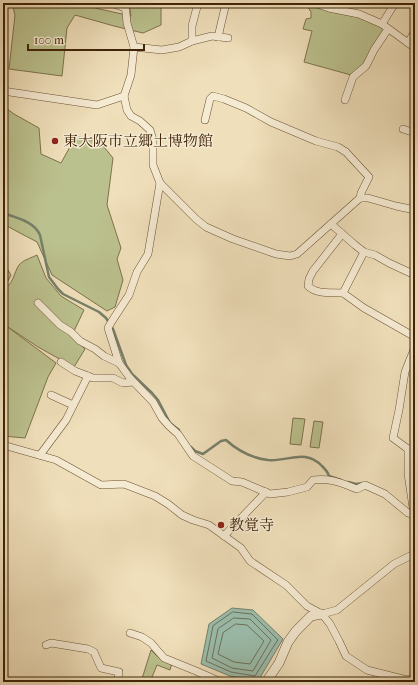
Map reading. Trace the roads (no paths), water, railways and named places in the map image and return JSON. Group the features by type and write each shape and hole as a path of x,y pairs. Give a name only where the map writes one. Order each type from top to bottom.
{"street":[{"path":"111,3 125,5 127,23 134,47 131,75 124,96 127,110 131,116 140,121 150,130 153,140 153,165 160,183 206,227 233,240 276,254 290,256 297,254 360,198 369,177 346,152 338,147 316,141 271,122 246,108 224,99 213,96 210,99 205,120"},
{"path":"192,41 192,26 198,3"},
{"path":"218,37 226,3"},
{"path":"314,3 329,8 359,14 385,26 415,48"},
{"path":"345,100 353,77 366,66 395,3"},
{"path":"408,43 415,31"},
{"path":"134,47 162,50 179,47 192,41 212,36 228,38"},
{"path":"3,91 97,105 124,96"},
{"path":"403,129 415,133"},
{"path":"160,183 148,254 137,272 129,295 108,328 119,363 133,382 153,402 162,418 178,434 193,456 232,481 242,482 270,494 288,492 306,487 313,480 323,479 332,480 357,489 365,485 385,494 414,518"},
{"path":"360,198 368,198 415,210"},
{"path":"331,224 364,252 375,254 389,263 415,275"},
{"path":"342,234 313,271 309,279 308,286 318,292 343,293 364,308 415,337"},
{"path":"343,293 364,252"},
{"path":"38,303 60,325 80,341 104,356 119,363"},
{"path":"414,518 408,474 411,449 393,438 405,372 415,347"},
{"path":"61,362 75,371 93,378 113,378 123,382 133,382"},
{"path":"40,455 66,420 88,376"},
{"path":"51,395 73,406"},
{"path":"3,445 56,460 101,485 124,484 155,496 182,515 209,525 240,548 250,561 286,585 307,606 322,614 333,629 346,656 367,670 407,680 415,678"},
{"path":"224,536 266,492"},
{"path":"266,682 278,663 288,642 296,631 311,616 337,610 394,564 415,553"},
{"path":"130,633 142,637 151,643 164,658 221,682"},
{"path":"46,645 51,643 88,649 94,652 100,668 119,672 117,682"}],"water":[{"path":"232,608 253,610 283,639 258,681 230,676 201,664 209,624"}],"waterway":[{"path":"3,213 34,226 40,235 49,277 63,294 99,312 106,318 113,329 126,365 132,374 158,400 170,423 179,430"},
{"path":"191,447 195,451 203,454 221,441 226,440 245,453 262,459 275,460 296,457 309,458 322,466 329,476 341,480"},
{"path":"348,482 356,484 363,483"}],"place":[{"name":"東大阪市立郷土博物館","path":"55,141"},
{"name":"教覚寺","path":"221,525"}]}
